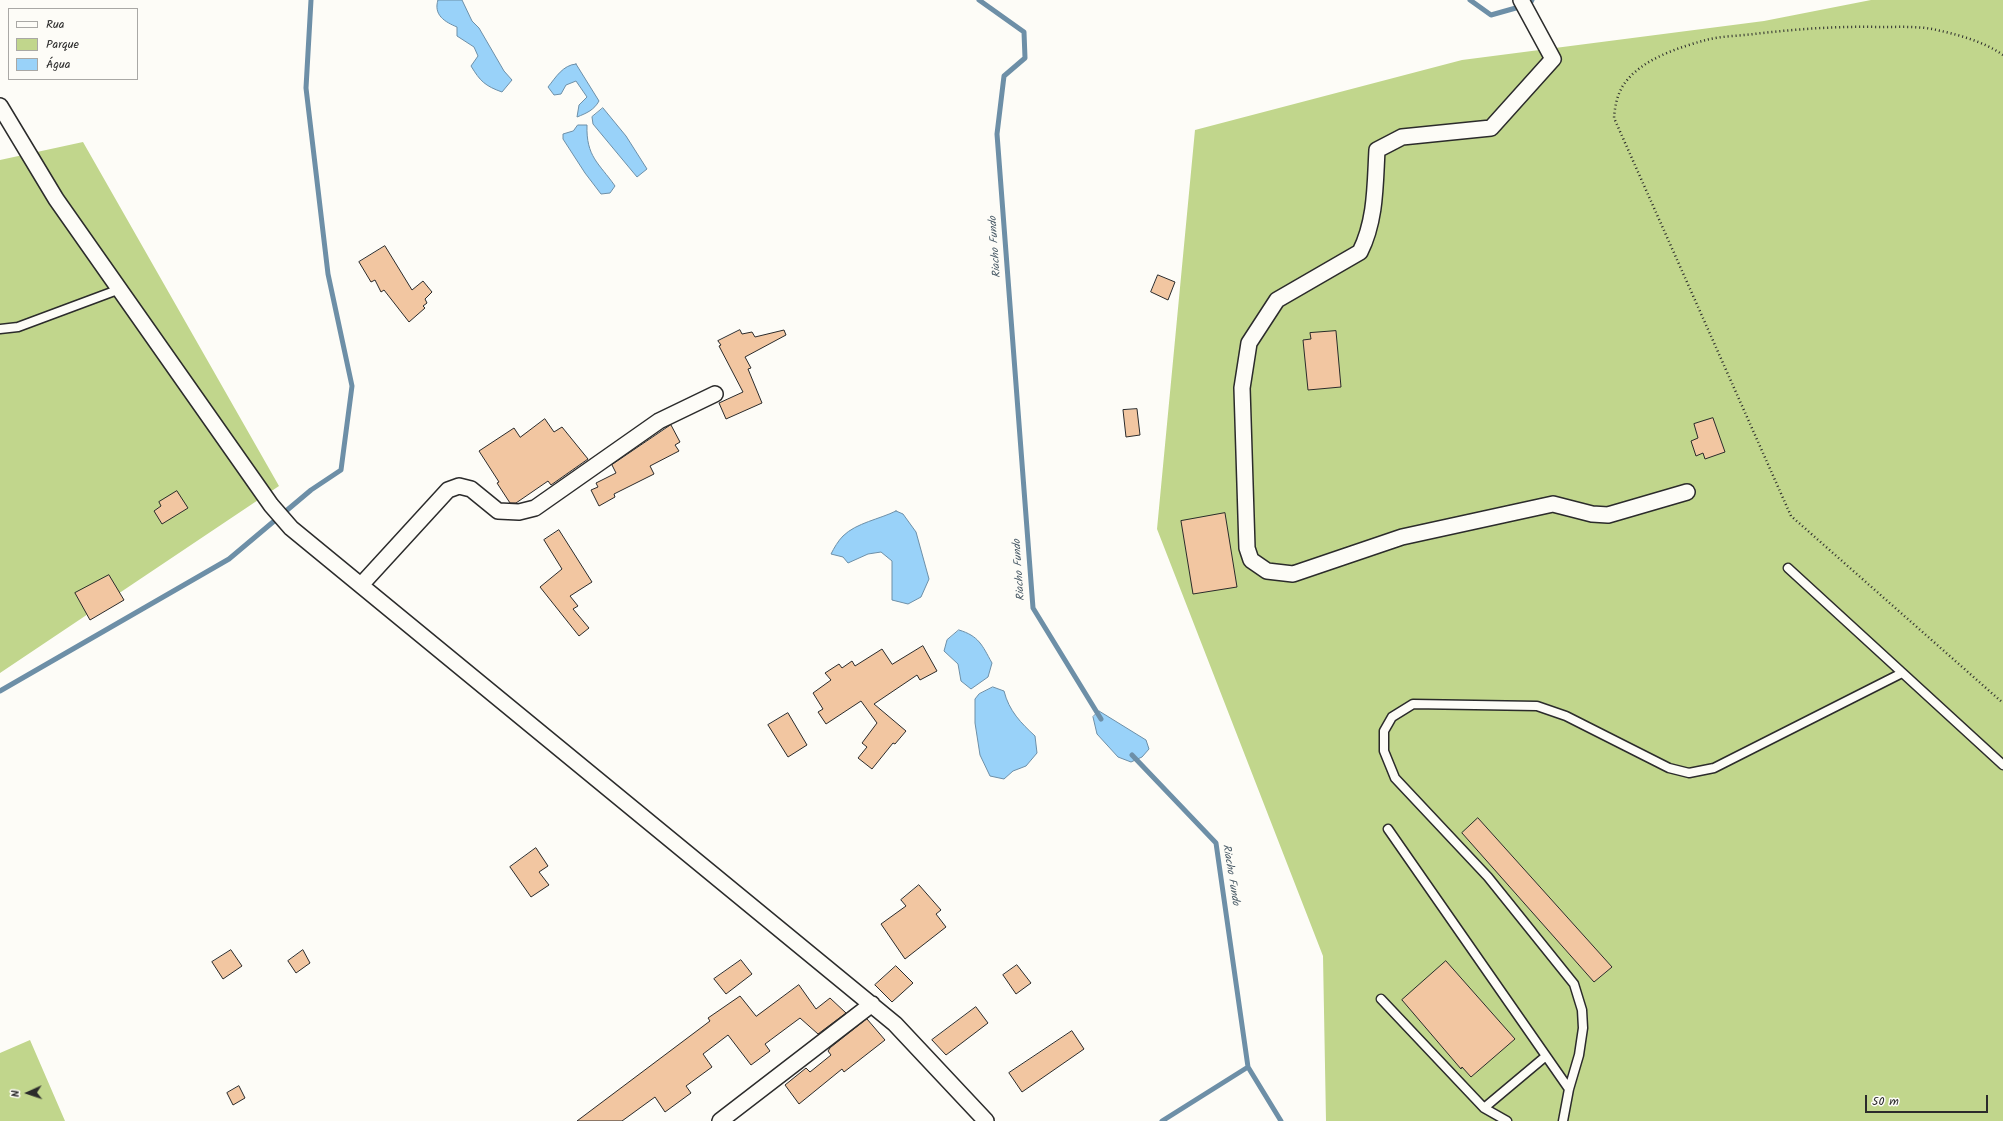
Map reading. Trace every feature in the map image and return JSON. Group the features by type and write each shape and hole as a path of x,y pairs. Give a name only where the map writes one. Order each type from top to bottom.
{"street":[{"path":"1521,0 1554,59 1491,128 1402,137 1377,150 1374,212 1367,238 1360,252 1276,300 1249,343 1242,388 1247,548 1251,560 1267,571 1293,574 1402,537 1553,504 1592,514 1608,515 1687,492"},
{"path":"0,106 56,199 271,505 291,528 820,965 872,1004 895,1024 986,1121"},
{"path":"361,585 448,490 459,486 471,489 498,511 519,512 535,508 659,421 715,394"},
{"path":"720,1121 872,1004"}],"lane":[{"path":"0,329 18,327 120,289"},
{"path":"1788,568 2003,766"},
{"path":"1563,1121 1569,1089 1580,1055 1583,1028 1582,1010 1574,984 1488,877 1395,778 1384,751 1384,731 1392,717 1413,704 1537,706 1566,716 1669,768 1689,773 1714,768 1902,673"},
{"path":"1388,829 1569,1089"},
{"path":"1380,999 1484,1108 1507,1121"},
{"path":"1484,1108 1546,1056"}],"path":[{"path":"2003,55 1979,43 1955,35 1931,29 1896,27 1850,26 1781,31 1707,40 1673,51 1646,65 1628,79 1620,92 1615,106 1614,118 1791,516 2003,703"}],"green space":[{"path":"1871,0 2003,0 2003,1121 1326,1121 1323,956 1157,529 1195,130 1462,60 1764,21"},
{"path":"83,142 279,486 0,673 0,160"},
{"path":"30,1040 65,1121 0,1121 0,1053"}],"water":[{"path":"438,0 462,0 472,21 479,28 504,71 512,80 502,92 491,88 477,76 471,66 478,56 474,47 457,36 457,27 448,23 441,17 437,10"},
{"path":"576,64 599,101 590,111 577,117 579,105 587,97 576,81 566,85 561,94 554,95 548,87 564,69"},
{"path":"603,108 626,136 647,169 637,177 593,124 592,117"},
{"path":"578,125 587,125 587,136 591,152 615,186 610,193 601,194 585,173 563,139 563,134 573,131"},
{"path":"896,511 903,514 916,532 929,579 921,597 908,604 892,600 892,561 881,552 868,554 848,563 843,557 831,554 839,540 848,532 861,524"},
{"path":"959,630 976,638 992,663 988,677 971,689 961,681 958,664 944,651 947,640"},
{"path":"993,687 1004,691 1012,711 1035,736 1037,753 1026,766 1013,771 1004,779 990,776 980,755 975,723 975,699 979,694"},
{"path":"1099,711 1146,740 1149,749 1142,757 1131,762 1118,757 1097,734 1093,717"}],"building":[{"path":"385,246 412,290 423,281 432,292 425,299 427,303 423,306 425,308 409,322 384,290 381,292 375,280 371,282 359,262"},
{"path":"1158,275 1175,282 1168,300 1151,292"},
{"path":"740,330 742,334 752,332 755,337 784,330 786,335 745,357 751,368 748,369 762,403 726,419 719,403 743,392 719,346 721,345 718,341"},
{"path":"1336,331 1341,387 1308,390 1303,340 1311,339 1310,333"},
{"path":"1137,409 1140,435 1126,437 1123,410"},
{"path":"1713,418 1725,452 1705,459 1703,453 1696,456 1691,441 1698,438 1694,424"},
{"path":"545,419 554,432 562,427 588,459 551,485 548,481 516,503 510,503 497,483 499,482 479,451 514,428 520,437"},
{"path":"671,425 680,442 675,445 679,451 650,466 654,474 614,494 615,497 599,506 591,490 598,487 596,483 616,473 612,465"},
{"path":"177,491 188,508 162,524 154,511 161,506 159,502"},
{"path":"1225,513 1237,587 1193,594 1181,521"},
{"path":"559,530 592,582 570,596 578,606 573,609 589,628 579,636 540,587 562,569 544,540"},
{"path":"109,575 124,600 90,620 75,593"},
{"path":"923,646 937,671 920,680 917,675 874,704 906,731 895,744 893,743 872,769 858,758 867,747 862,743 877,723 861,701 826,724 818,712 823,709 813,693 831,680 825,673 839,664 842,668 852,661 855,666 882,649 892,664"},
{"path":"788,713 807,745 788,757 768,725"},
{"path":"1478,818 1612,967 1594,982 1462,833"},
{"path":"536,848 548,866 539,872 549,885 531,897 510,867"},
{"path":"919,885 941,910 936,914 946,927 905,959 881,924 906,906 901,900"},
{"path":"231,950 242,966 223,979 212,962"},
{"path":"303,950 310,963 296,973 288,961"},
{"path":"741,960 752,974 726,994 714,979"},
{"path":"1446,961 1515,1039 1471,1077 1462,1067 1461,1069 1402,1000"},
{"path":"1017,965 1031,983 1016,994 1003,975"},
{"path":"896,966 913,983 892,1002 875,985"},
{"path":"799,985 816,1009 830,998 846,1013 818,1034 800,1018 765,1044 770,1051 751,1065 728,1035 703,1054 712,1067 686,1086 691,1093 665,1112 655,1097 622,1121 577,1121 710,1021 708,1018 740,996 756,1016"},
{"path":"976,1007 988,1023 946,1055 932,1040"},
{"path":"867,1019 885,1040 844,1072 842,1069 799,1104 785,1085 806,1068 810,1072 831,1055 828,1051 830,1048"},
{"path":"1072,1031 1084,1049 1022,1092 1009,1073"},
{"path":"239,1086 245,1098 233,1105 227,1093"}],"waterway":[{"path":"0,691 229,559 311,490 341,470 352,386 328,274 306,88 311,0"},
{"name":"Riacho Fundo","path":"979,0 1024,32 1025,58 1004,76 997,134 1033,608 1101,719"},
{"path":"1470,0 1491,15 1530,4 1532,0"},
{"name":"Riacho Fundo","path":"1132,755 1216,843 1248,1067 1281,1121"},
{"path":"1162,1121 1248,1067"}]}
